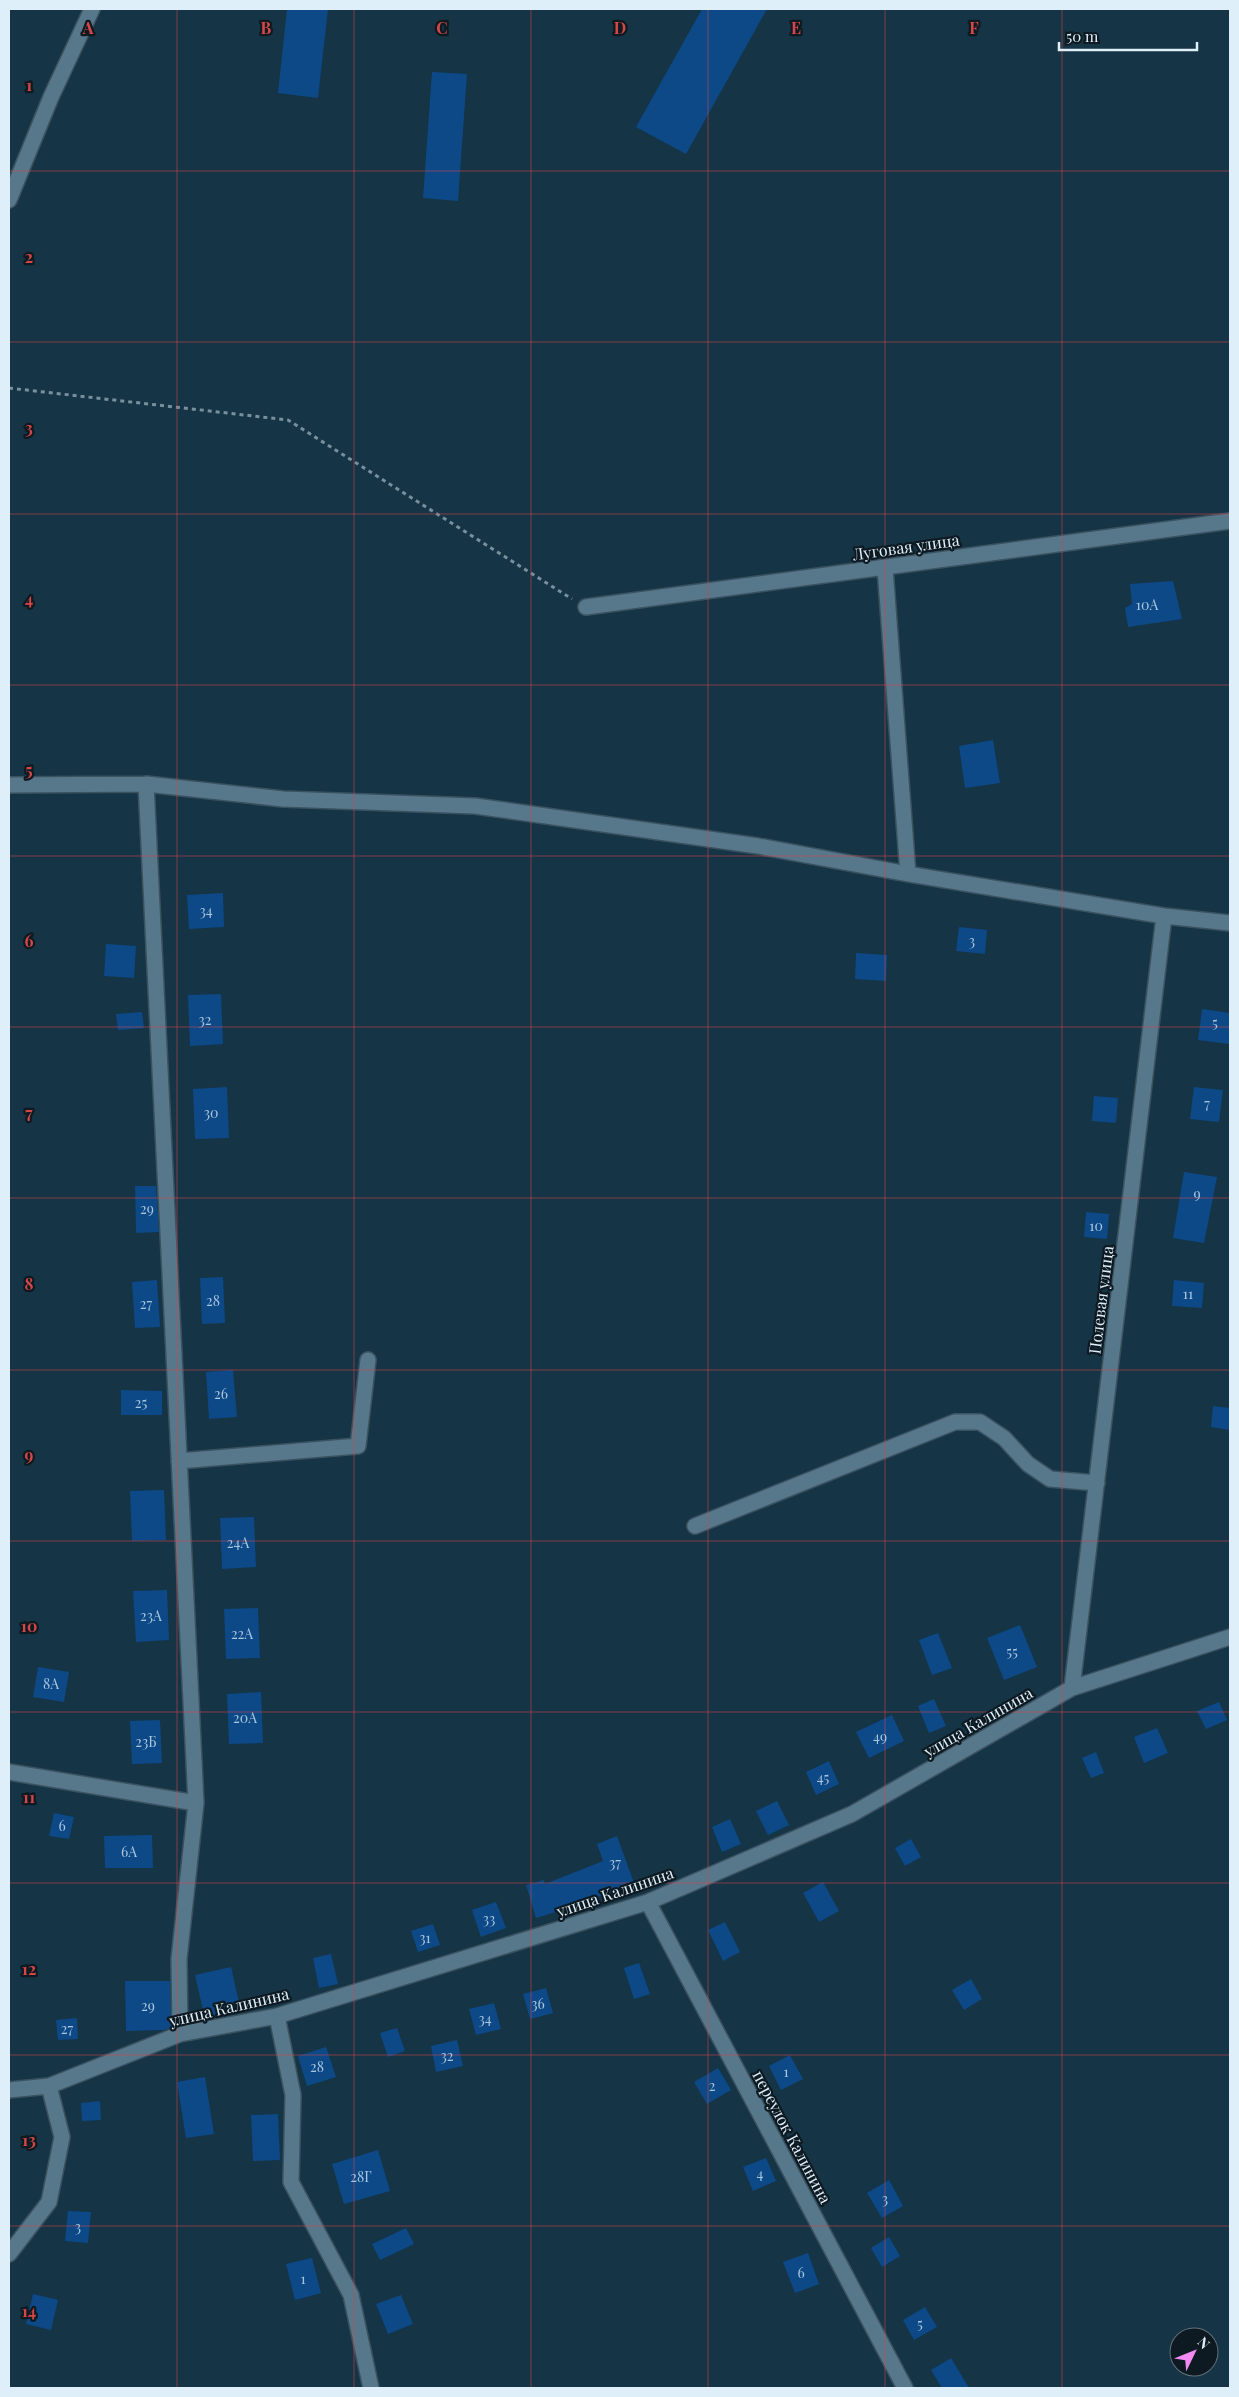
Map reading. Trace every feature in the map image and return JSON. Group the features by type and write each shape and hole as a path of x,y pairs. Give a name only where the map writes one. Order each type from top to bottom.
{"street":[{"path":"9,200 51,97 92,9"},
{"name":"Луговая улица","path":"586,607 1230,521"},
{"path":"885,568 908,874"},
{"path":"146,784 196,1803 179,1959 180,2034"},
{"path":"9,786 146,784 283,799 475,806 758,846 908,874 1164,916 1230,923"},
{"name":"Полевая улица","path":"1072,1688 1164,916"},
{"path":"179,1461 358,1446 368,1360"},
{"path":"695,1526 955,1422 980,1422 1004,1438 1028,1464 1050,1479 1097,1483"},
{"name":"улица Калинина","path":"9,2090 49,2086 180,2034 277,2016 648,1902 852,1814 1072,1688 1230,1637"},
{"path":"9,1772 196,1803"},
{"name":"переулок Калинина","path":"648,1902 905,2388"},
{"path":"277,2016 294,2095 291,2182 351,2295 371,2388"},
{"path":"9,2254 49,2202 62,2137 49,2086"}],"path":[{"path":"9,388 288,420 586,607"}],"building":[{"path":"287,9 328,9 318,98 278,93"},
{"path":"702,9 767,9 686,154 636,127"},
{"path":"432,72 467,74 458,201 423,198"},
{"path":"1173,581 1182,619 1128,627 1125,608 1132,604 1130,584"},
{"path":"993,740 1000,783 965,788 959,746"},
{"path":"223,893 224,927 189,929 187,895"},
{"path":"959,927 987,930 985,954 956,951"},
{"path":"106,944 136,946 134,978 104,976"},
{"path":"856,953 887,955 886,981 855,979"},
{"path":"221,994 223,1044 190,1046 188,995"},
{"path":"1202,1009 1230,1013 1229,1044 1198,1040"},
{"path":"142,1012 144,1028 118,1030 116,1014"},
{"path":"227,1087 229,1138 195,1139 193,1089"},
{"path":"1194,1087 1223,1090 1219,1122 1190,1119"},
{"path":"1094,1096 1118,1098 1116,1123 1092,1121"},
{"path":"1184,1172 1217,1177 1204,1243 1173,1238"},
{"path":"135,1186 156,1186 159,1232 136,1233"},
{"path":"1086,1212 1109,1214 1107,1239 1084,1237"},
{"path":"223,1277 225,1323 202,1324 200,1278"},
{"path":"157,1280 160,1327 135,1328 132,1282"},
{"path":"1174,1280 1204,1283 1202,1308 1172,1306"},
{"path":"233,1370 237,1417 209,1419 206,1372"},
{"path":"121,1390 162,1391 162,1415 121,1415"},
{"path":"1213,1406 1230,1408 1230,1430 1211,1427"},
{"path":"164,1490 166,1540 132,1541 130,1491"},
{"path":"254,1517 256,1567 222,1569 220,1518"},
{"path":"167,1590 169,1640 136,1642 133,1591"},
{"path":"258,1608 260,1658 226,1659 224,1609"},
{"path":"1020,1625 1037,1667 1004,1680 987,1638"},
{"path":"938,1633 952,1668 932,1675 919,1640"},
{"path":"38,1667 69,1672 64,1702 33,1697"},
{"path":"261,1692 263,1743 229,1744 227,1694"},
{"path":"934,1699 946,1726 929,1733 918,1706"},
{"path":"1219,1702 1227,1720 1206,1729 1197,1711"},
{"path":"892,1715 904,1741 869,1758 856,1732"},
{"path":"160,1720 162,1763 132,1764 130,1721"},
{"path":"1157,1728 1168,1753 1144,1763 1134,1737"},
{"path":"1096,1752 1104,1773 1091,1778 1082,1758"},
{"path":"829,1761 839,1784 816,1795 806,1772"},
{"path":"777,1801 789,1825 768,1835 756,1811"},
{"path":"54,1813 74,1817 69,1839 49,1836"},
{"path":"730,1819 741,1844 722,1852 712,1827"},
{"path":"152,1835 153,1868 105,1868 104,1836"},
{"path":"617,1836 634,1883 569,1908 536,1918 526,1885 544,1880 545,1884 603,1861 597,1844"},
{"path":"911,1839 921,1857 905,1866 895,1848"},
{"path":"823,1882 839,1911 819,1922 803,1893"},
{"path":"496,1902 506,1928 481,1937 472,1910"},
{"path":"725,1922 740,1952 723,1961 708,1930"},
{"path":"433,1924 440,1945 418,1952 411,1931"},
{"path":"331,1954 338,1984 319,1988 313,1958"},
{"path":"639,1963 650,1994 634,1999 624,1968"},
{"path":"231,1967 241,2011 205,2019 195,1975"},
{"path":"971,1979 982,1999 964,2010 952,1990"},
{"path":"125,1981 170,1981 171,2028 164,2030 126,2031"},
{"path":"546,1988 553,2013 530,2019 523,1994"},
{"path":"494,2003 501,2029 476,2035 469,2009"},
{"path":"77,2018 78,2039 58,2040 56,2020"},
{"path":"397,2028 405,2051 388,2057 380,2033"},
{"path":"457,2040 463,2066 436,2072 431,2046"},
{"path":"326,2047 336,2077 307,2086 298,2056"},
{"path":"790,2055 803,2079 781,2090 769,2066"},
{"path":"718,2068 731,2090 707,2104 694,2082"},
{"path":"205,2077 214,2134 186,2138 177,2082"},
{"path":"100,2101 101,2120 82,2121 81,2103"},
{"path":"278,2114 280,2160 253,2161 251,2115"},
{"path":"378,2150 390,2191 344,2204 332,2164"},
{"path":"766,2158 776,2181 753,2191 743,2167"},
{"path":"889,2180 903,2206 882,2218 867,2193"},
{"path":"68,2211 91,2212 88,2243 65,2241"},
{"path":"406,2228 414,2244 380,2260 372,2244"},
{"path":"889,2237 900,2256 882,2267 871,2248"},
{"path":"808,2253 819,2284 795,2293 783,2262"},
{"path":"312,2258 321,2293 295,2300 286,2264"},
{"path":"33,2294 58,2300 51,2330 26,2324"},
{"path":"401,2295 413,2324 388,2334 376,2304"},
{"path":"925,2307 937,2327 914,2340 903,2320"},
{"path":"951,2358 969,2388 942,2388 931,2370"}]}
